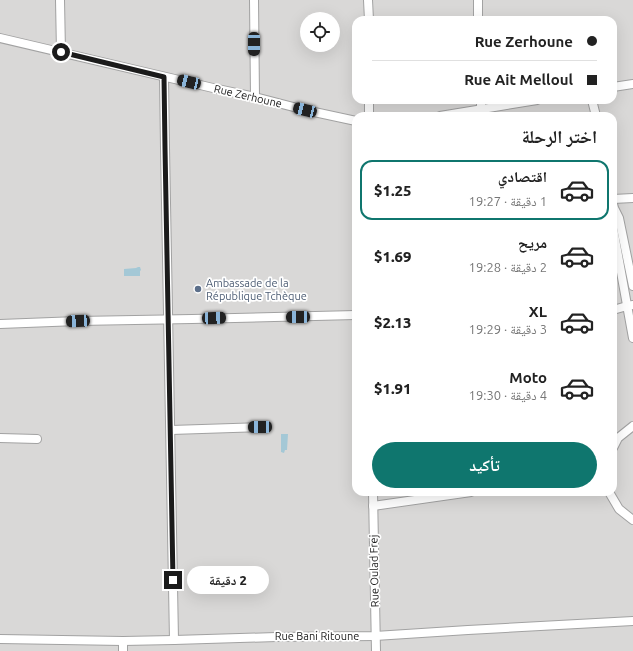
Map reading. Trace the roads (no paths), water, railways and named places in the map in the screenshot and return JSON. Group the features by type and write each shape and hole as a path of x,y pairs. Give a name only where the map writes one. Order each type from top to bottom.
{"street":[{"path":"60,0 61,52"},
{"path":"254,0 255,97"},
{"path":"368,0 369,16"},
{"path":"478,0 478,16"},
{"name":"Rue Zerhoune","path":"0,38 352,121"},
{"path":"164,77 174,640"},
{"path":"617,86 633,84"},
{"path":"480,104 481,110"},
{"path":"467,112 515,104"},
{"path":"617,199 633,198"},
{"path":"617,216 633,286"},
{"path":"617,246 630,306 633,338"},
{"path":"617,309 630,306"},
{"path":"0,324 352,315"},
{"path":"617,440 633,426"},
{"path":"170,430 260,427"},
{"path":"0,438 37,439"},
{"name":"Rue Oulad Frej","path":"373,496 376,651"},
{"path":"373,506 443,496"},
{"path":"611,496 619,509 633,520"},
{"name":"Rue Bani Ritoune","path":"0,639 123,641 276,636 375,636 633,621"},
{"path":"123,641 123,651"}],"water":[{"path":"140,267 141,270 140,276 124,276 124,269"},
{"path":"281,434 288,434 287,450 285,450 284,453 281,452"}],"place":[{"name":"Ambassade de la République Tchèque","path":"198,289"}]}
